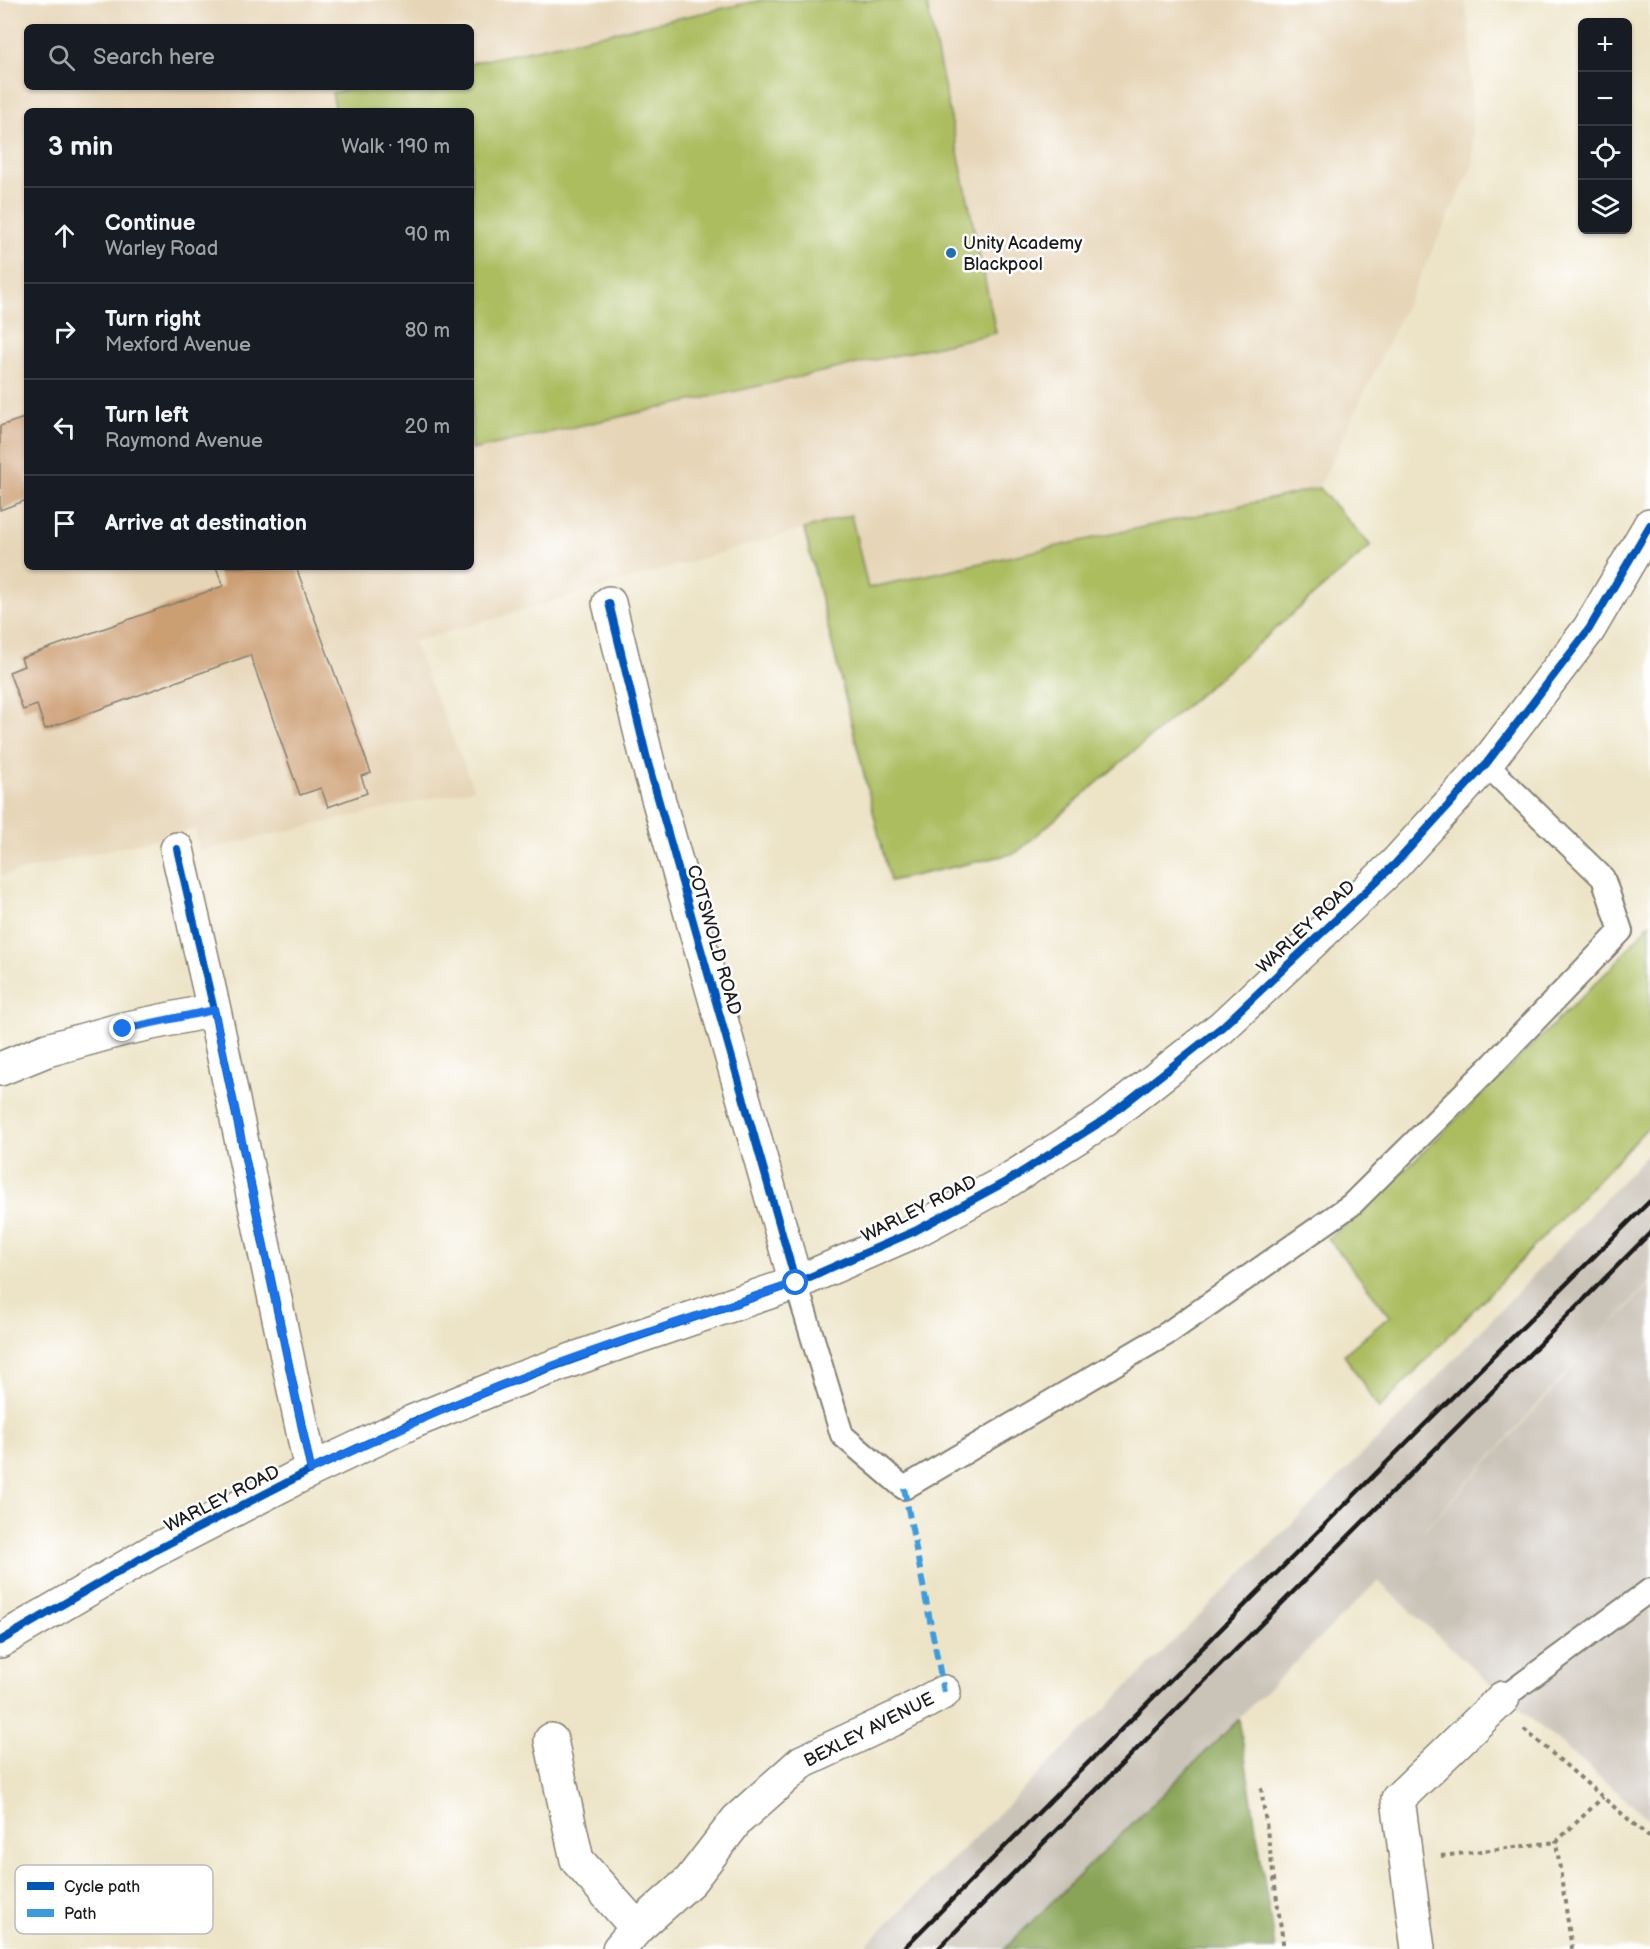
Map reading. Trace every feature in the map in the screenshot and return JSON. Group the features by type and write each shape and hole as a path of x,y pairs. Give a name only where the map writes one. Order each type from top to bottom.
{"street":[{"name":"WARLEY ROAD","path":"0,1641 152,1552 311,1470 412,1422 500,1386 796,1283 915,1231 1009,1180 1104,1120 1222,1027 1395,864 1486,764 1589,629 1650,525"},
{"name":"COTSWOLD ROAD","path":"609,603 648,763 796,1283"},
{"path":"177,849 214,1010 311,1470"},
{"path":"0,1070 47,1050 123,1029 214,1010"},
{"name":"BEXLEY AVENUE","path":"628,1939 690,1881 737,1820 802,1762 896,1718 944,1692"},
{"path":"1418,1949 1398,1799 1500,1701"},
{"path":"551,1740 577,1860 628,1939"}],"lane":[{"path":"796,1283 842,1435 904,1488 1168,1333 1352,1205 1493,1064 1621,931 1602,878 1486,764"},
{"path":"1500,1701 1650,1590"}],"path":[{"path":"1500,1701 1650,1838"},
{"path":"1261,1788 1284,1949"},
{"path":"1406,1860 1556,1842 1603,1797"},
{"path":"1556,1842 1572,1949"}],"shaded area":[{"name":"Unity Academy Blackpool","path":"0,0 1465,0 1470,37 1473,165 1319,488 868,588 851,515 413,642 474,789 199,851 195,829 0,876"},
{"path":"1650,1151 1650,1282 1581,1357 1650,1284 1650,1820 1486,1680 1378,1581 1003,1949 862,1949 1400,1417","holes":["1579,1359 1562,1380 1425,1530"]}],"green space":[{"path":"761,0 926,0 996,333 474,449 474,108 335,108 332,93 346,90 474,90 474,62"},
{"path":"1319,488 1371,546 1016,853 890,881 804,529 851,515 868,588"},
{"path":"1650,923 1650,1125 1379,1409 1344,1354 1390,1316 1328,1238 1365,1209 1615,964"},
{"path":"1239,1719 1275,1949 1004,1949"}],"building":[{"path":"24,418 24,501 0,510 0,426"},
{"path":"217,570 297,570 371,773 361,776 367,793 328,807 321,788 300,795 250,655 45,729 37,705 23,710 9,672 24,666 21,658 223,586"}],"railway":[{"path":"903,1949 1650,1201"},
{"path":"938,1949 1650,1233"}],"marked path":[{"path":"904,1488 944,1692"}],"cycle path":[{"path":"0,1641 152,1552 311,1470 412,1422 500,1386 796,1283 915,1231 1009,1180 1104,1120 1222,1027 1395,864 1486,764 1589,629 1650,525"},
{"path":"609,603 648,763 796,1283"},
{"path":"177,849 214,1010 311,1470"}],"place":[{"name":"Unity Academy Blackpool","path":"951,253"}],"route":[{"path":"123,1029 214,1010 311,1470 412,1422 500,1386 796,1283"}]}
